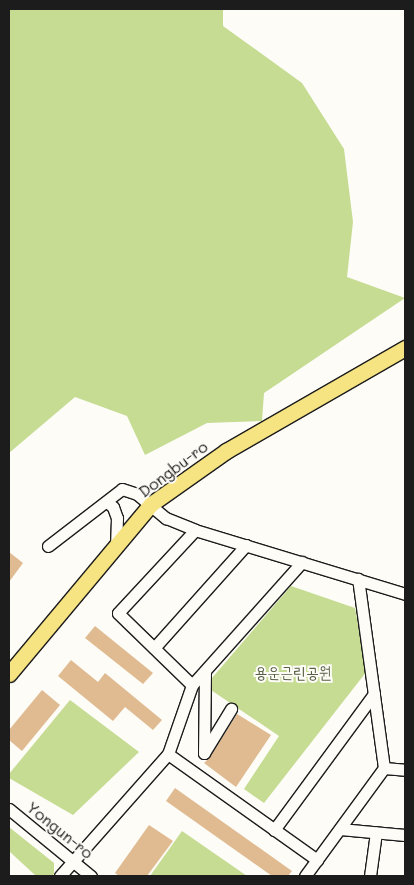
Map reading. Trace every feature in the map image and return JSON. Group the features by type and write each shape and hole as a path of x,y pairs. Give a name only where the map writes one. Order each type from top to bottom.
{"main road":[{"name":"Dongbu-ro","path":"9,674 151,504 226,451 405,348"}],"street":[{"path":"48,546 122,489 137,494 166,518 195,530 405,594"},
{"path":"107,502 113,507 117,518 116,544"},
{"path":"192,685 118,613 195,530"},
{"path":"154,648 246,545"},
{"path":"60,876 168,754 192,685 302,562"},
{"path":"305,876 384,768 358,579"},
{"path":"205,672 204,753 231,709"},
{"path":"274,830 374,694"},
{"path":"168,754 317,860"},
{"path":"384,768 405,770"},
{"name":"Yongun-ro","path":"9,809 91,876"},
{"path":"340,829 405,835"},
{"path":"370,876 376,832"}],"green space":[{"path":"9,9 223,9 223,26 302,83 344,149 353,222 347,277 405,298 264,393 262,421 207,423 145,455 127,416 75,397 9,453"},
{"name":"용운근린공원","path":"291,586 355,608 367,671 264,803 244,789 279,736 205,686"},
{"path":"70,700 139,752 73,815 9,778 9,774"},
{"path":"9,827 54,863 54,874 52,876 36,876 9,851"},
{"path":"182,831 247,876 150,876"}],"building":[{"path":"9,552 23,563 9,582"},
{"path":"95,626 153,673 143,684 85,638"},
{"path":"71,660 98,682 105,673 162,720 153,730 125,707 113,721 58,676"},
{"path":"42,690 60,705 22,751 9,740 9,730"},
{"path":"237,714 271,735 236,787 204,763 210,757"},
{"path":"175,788 292,871 288,876 272,876 166,801"},
{"path":"149,825 173,841 147,876 119,876 115,873"}]}
